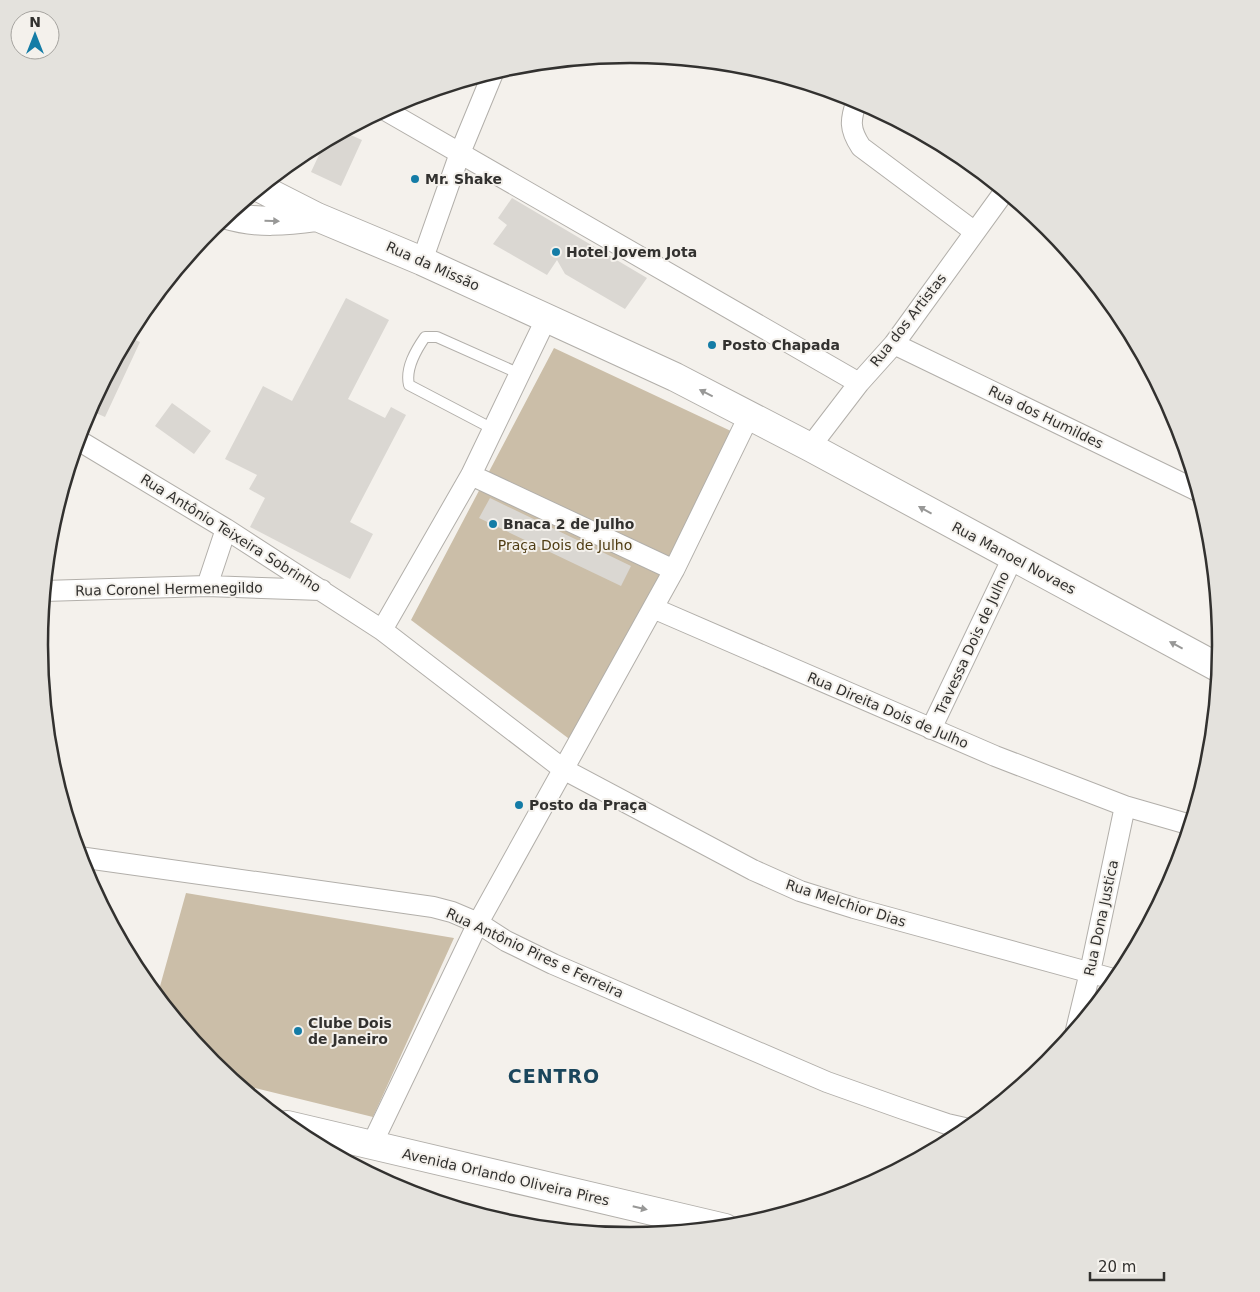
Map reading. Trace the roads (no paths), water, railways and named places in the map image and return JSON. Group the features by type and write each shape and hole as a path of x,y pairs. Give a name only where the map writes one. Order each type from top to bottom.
{"street":[{"path":"422,261 460,153 491,80"},
{"path":"854,108 851,127 854,137 861,147 975,232"},
{"path":"393,114 859,383"},
{"name":"Rua da Missão","path":"266,191 317,217 422,261 547,317"},
{"name":"Rua dos Artistas","path":"810,447 859,383 894,344 1000,197"},
{"name":"Rua da Missão","path":"237,216 285,221 317,217"},
{"path":"564,769 382,630 470,475 547,317 675,377 810,447"},
{"name":"Rua dos Humildes","path":"894,344 1191,487"},
{"path":"371,1146 478,923 674,570 749,416"},
{"name":"Rua Antônio Teixeira Sobrinho","path":"84,444 226,528 382,630"},
{"name":"Rua Manoel Novaes","path":"810,447 1212,664"},
{"path":"470,475 674,570"},
{"path":"208,586 226,528"},
{"name":"Travessa Dois de Julho","path":"931,729 1013,558"},
{"name":"Rua Coronel Hermenegildo","path":"50,591 208,586 323,590"},
{"name":"Rua Direita Dois de Julho","path":"653,608 995,756 1125,806 1185,822"},
{"name":"Rua Melchior Dias","path":"564,769 753,870 800,891 854,908 1109,978"},
{"name":"Rua Dona Justica","path":"1079,1016 1125,806"},
{"name":"Rua Antônio Pires e Ferreira","path":"88,858 433,907 452,912 478,923 506,941 553,964 827,1082 959,1127"},
{"name":"Avenida Orlando Oliveira Pires","path":"305,1130 707,1224"}],"lane":[{"path":"494,429 409,385 407,374 417,349 426,337 437,337 520,374"}],"place":[{"name":"Mr. Shake","path":"415,179"},
{"name":"Hotel Jovem Jota","path":"556,252"},
{"name":"Posto Chapada","path":"712,345"},
{"name":"Bnaca 2 de Julho","path":"493,524"},
{"name":"Posto da Praça","path":"519,805"},
{"name":"Clube Dois de Janeiro","path":"298,1031"}],"district":[{"name":"CENTRO","path":"554,1076"}],"park label":[{"name":"Praça Dois de Julho","path":"565,545"}]}
